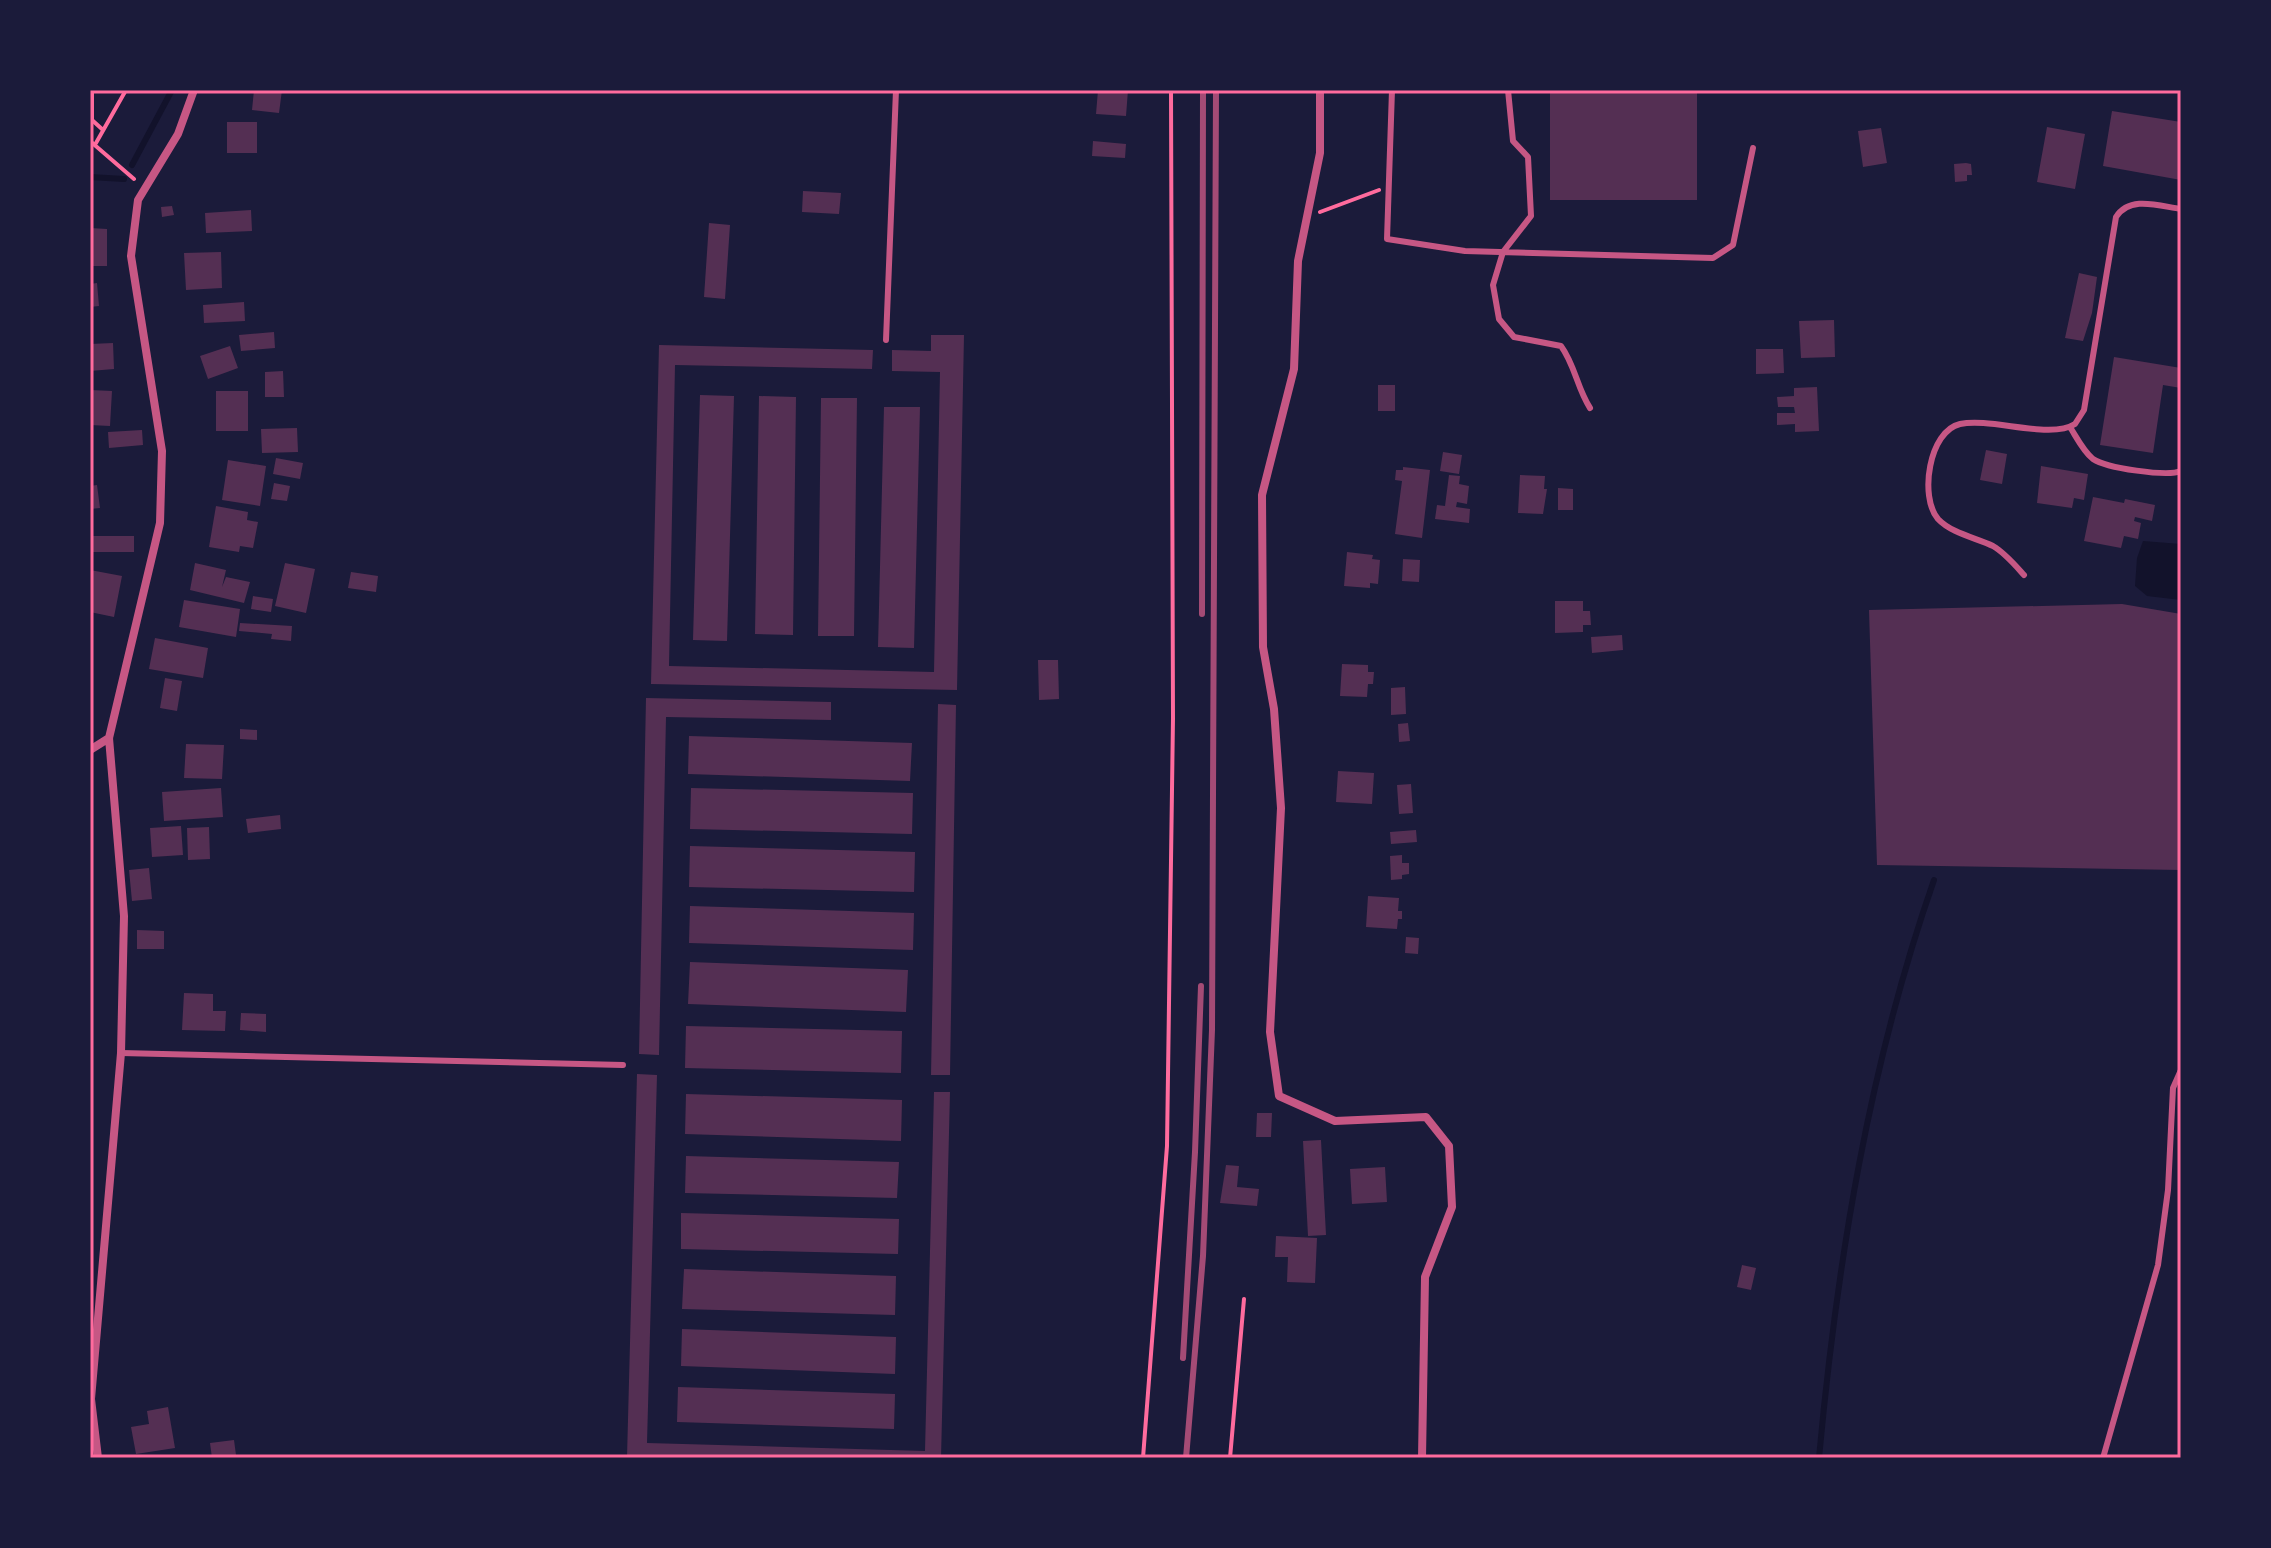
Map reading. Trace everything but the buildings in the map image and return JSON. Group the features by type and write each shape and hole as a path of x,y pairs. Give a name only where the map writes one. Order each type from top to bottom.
{"street":[{"path":"98,1458 91,1400 121,1053 124,916 109,738 160,523 162,451 131,256 138,200 178,134 194,90"},
{"path":"1320,90 1320,153 1298,261 1294,369 1262,495 1263,647 1274,709 1281,808 1270,1032 1279,1096 1335,1121 1426,1117 1449,1146 1452,1207 1425,1277 1422,1458"},
{"path":"90,750 109,738"}],"lane":[{"path":"886,340 896,90"},
{"path":"1392,90 1387,239 1465,251 1713,258 1733,245 1753,148"},
{"path":"1508,90 1513,141 1528,157 1531,216 1503,252 1493,285 1499,319 1514,337 1561,346 1572,360 1582,395 1590,408"},
{"path":"2024,575 2000,551 1943,523 1934,512 1929,491 1935,446 1945,431 1962,424 2059,430 2079,420 2084,410 2116,217 2123,207 2135,203 2181,209"},
{"path":"2070,427 2083,449 2098,462 2169,474 2181,471"},
{"path":"121,1053 623,1065"},
{"path":"2103,1458 2158,1265 2168,1190 2173,1088 2181,1070"}],"path":[{"path":"92,90 92,120 103,130"},
{"path":"126,90 93,142 145,189"},
{"path":"1143,1458 1167,1146 1173,718 1171,90"},
{"path":"1307,217 1389,187"},
{"path":"1230,1458 1244,1299"}],"shaded area":[{"path":"2143,541 2181,544 2181,600 2147,596 2135,586 2137,558"}],"waterway":[{"path":"132,165 172,90"},
{"path":"90,177 124,179"},
{"path":"1819,1458 1835,1311 1859,1165 1891,1021 1934,880"}],"railway":[{"path":"1202,614 1203,90"},
{"path":"1186,1458 1203,1256 1212,1030 1216,90"},
{"path":"1183,1358 1201,986"}]}
